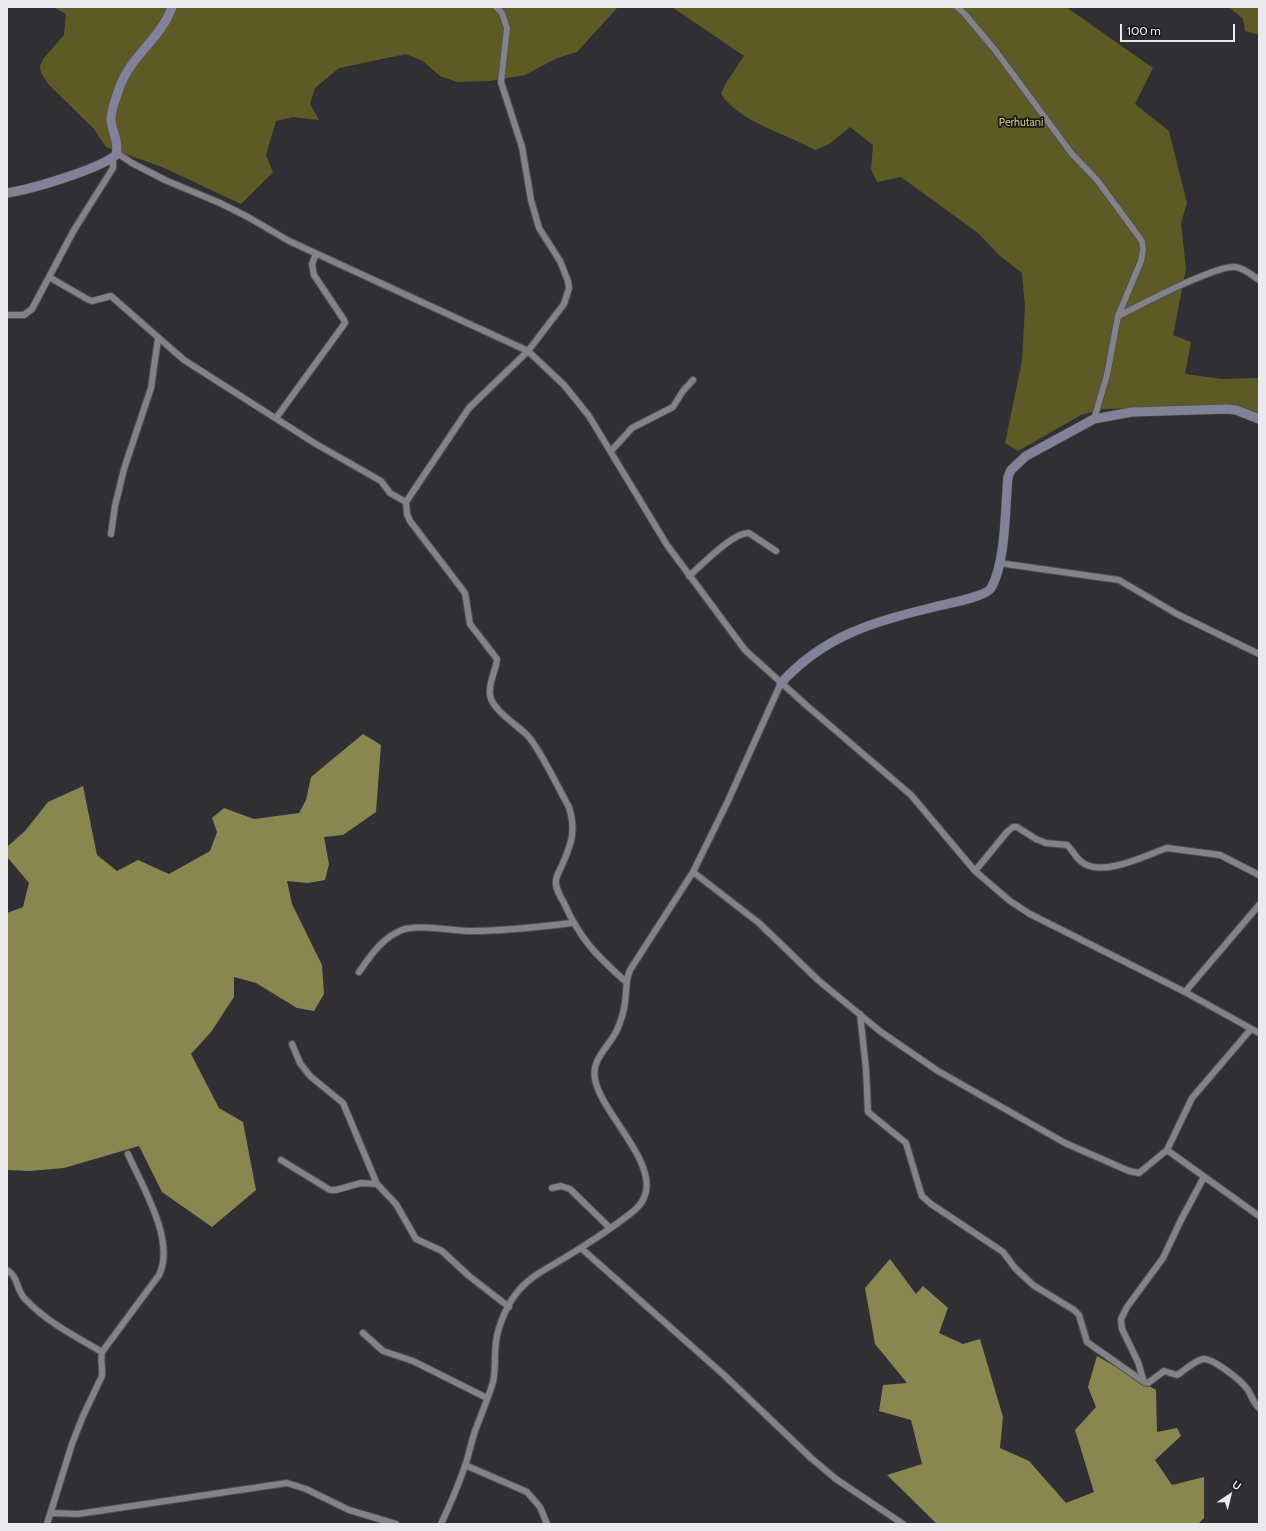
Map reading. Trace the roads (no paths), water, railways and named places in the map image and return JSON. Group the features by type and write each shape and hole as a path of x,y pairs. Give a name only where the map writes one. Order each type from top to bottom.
{"street":[{"path":"7,315 24,316 28,313 74,230 113,168 115,155 111,118 120,85 130,68 162,28 172,7"},
{"path":"496,7 502,13 507,28 501,82 522,147 531,200 539,228 560,261 568,281 568,295 564,304 528,351 469,408 406,502 407,514 410,521 465,593 470,624 497,659 491,683 490,695 492,702 528,736 569,808 572,818 573,833 556,880 556,887 572,923 582,938 599,958 625,981"},
{"path":"956,7 964,13 982,33 1039,107 1072,154 1097,180 1142,241 1143,250 1141,261 1118,316 1107,375 1094,419"},
{"path":"7,193 21,191 91,168 115,155"},
{"path":"115,155 165,180 220,203 316,254 528,351 564,385 580,403 667,545 745,650 781,683 912,794 975,871 1010,901 1030,914 1185,992 1259,1033"},
{"path":"276,418 344,323 344,320 314,274 312,264 316,254"},
{"path":"1118,316 1204,276 1233,267 1248,272 1259,280"},
{"path":"49,277 92,301 111,296 158,339 184,360 316,444 381,481 390,493 406,502"},
{"path":"111,534 115,506 124,469 151,388 158,339"},
{"path":"611,452 632,428 673,407 683,391 693,380"},
{"path":"441,1524 465,1465 487,1398 495,1370 496,1342 501,1323 519,1290 533,1277 581,1248 633,1212 642,1202 646,1194 647,1185 643,1169 633,1147 602,1096 595,1081 594,1070 598,1058 616,1031 622,1015 625,1004 625,981 630,970 693,872 727,803 781,683 799,665 845,635 873,623 984,593 990,590 1000,563 1008,477 1011,470 1026,456 1094,419 1132,412 1228,409 1236,410 1259,419"},
{"path":"689,576 728,543 744,533 749,533 776,551"},
{"path":"1000,563 1119,580 1177,614 1259,654"},
{"path":"975,871 1010,830 1017,827 1041,841 1067,845 1078,860 1096,868 1108,868 1167,848 1176,848 1220,855 1259,875"},
{"path":"693,872 759,923 818,980 881,1032 938,1071 1065,1143 1139,1173 1167,1150 1192,1098 1251,1029"},
{"path":"1185,992 1259,905"},
{"path":"359,972 379,944 387,938 408,928 472,931 541,927 572,923"},
{"path":"860,1014 866,1069 868,1112 870,1116 906,1143 915,1178 922,1196 1003,1252 1015,1268 1033,1285 1074,1310 1079,1315 1087,1342 1144,1382 1148,1383 1164,1371 1176,1376 1197,1361 1207,1360 1214,1362 1240,1381 1248,1390 1253,1402 1259,1408"},
{"path":"292,1044 300,1063 310,1076 343,1103 377,1184 396,1204 416,1239 442,1251 469,1276 509,1307"},
{"path":"1167,1150 1259,1216"},
{"path":"48,1524 72,1444 86,1409 102,1376 100,1359 102,1352 159,1275 165,1259 157,1221 128,1154"},
{"path":"281,1160 330,1190 336,1190 361,1183 377,1184"},
{"path":"1144,1382 1138,1362 1122,1329 1121,1319 1127,1307 1163,1258 1204,1177"},
{"path":"552,1188 561,1186 570,1189 610,1228"},
{"path":"581,1248 719,1370 811,1458 841,1483 903,1524"},
{"path":"7,1270 15,1277 20,1294 33,1308 102,1352"},
{"path":"363,1333 383,1351 413,1361 487,1398"},
{"path":"465,1465 527,1492 540,1507 547,1524"},
{"path":"52,1513 78,1514 287,1483 306,1489 349,1510 396,1524"}],"park label":[{"name":"Perhutani","path":"1021,123"}]}
